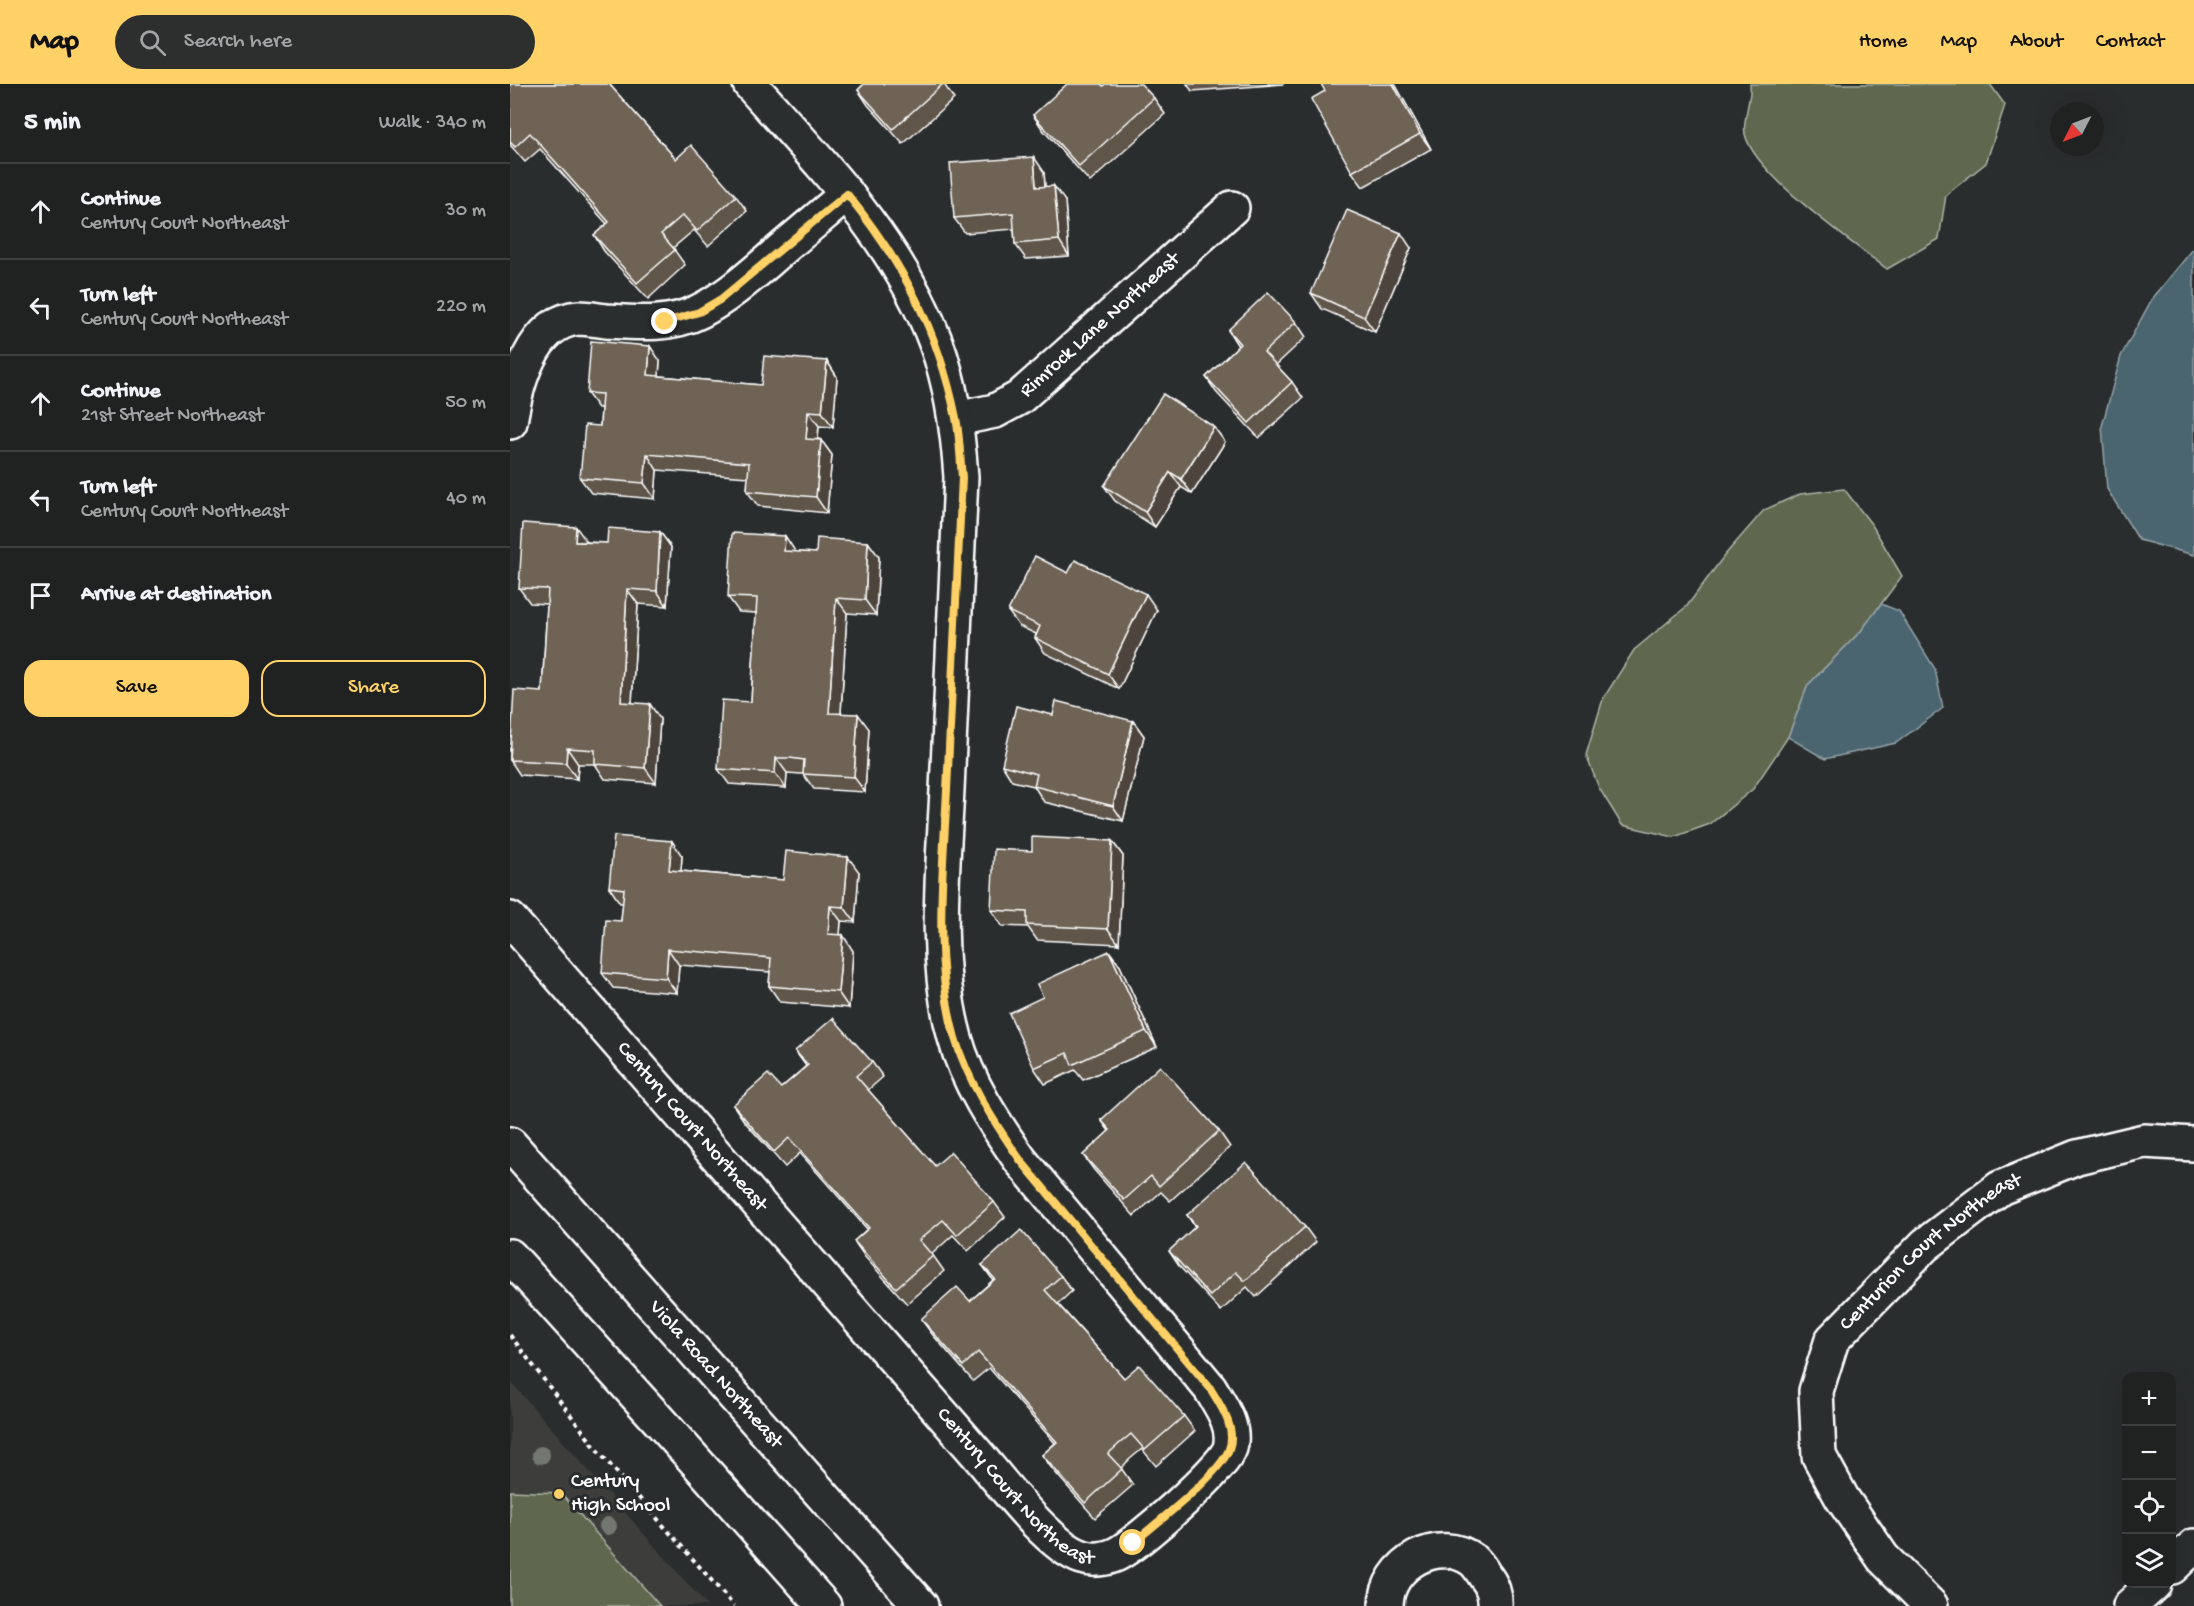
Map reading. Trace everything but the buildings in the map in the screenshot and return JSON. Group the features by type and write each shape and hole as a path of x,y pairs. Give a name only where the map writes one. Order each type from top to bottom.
{"street":[{"name":"Century Court Northeast","path":"510,920 978,1455 1060,1545 1090,1560 1104,1559 1117,1554 1133,1543 1209,1477 1221,1463 1230,1448 1228,1422 1210,1388 1021,1161 999,1130 981,1098 955,1038 946,996 942,960 942,878 962,477 956,419 936,344 913,291 878,232 750,84"},
{"path":"510,422 516,394 528,359 542,337 550,330 577,318 647,323 665,322 699,312 737,287 847,194"},
{"name":"Rimrock Lane Northeast","path":"956,419 995,411 1019,398 1232,208"},
{"name":"Centurion Court Northeast","path":"1931,1606 1883,1557 1842,1498 1818,1456 1816,1391 1832,1340 1925,1245 2000,1188 2077,1157 2144,1141 2194,1144"},
{"name":"Viola Road Northeast","path":"510,1144 921,1606"},
{"path":"510,1256 824,1606"},
{"path":"2176,1563 2194,1546"},
{"path":"1386,1606 1387,1594 1395,1576 1412,1559 1433,1551 1458,1553 1474,1562 1491,1583 1495,1606"},
{"path":"2130,1606 2150,1588"}],"path":[{"path":"510,1335 598,1451 734,1606"}],"shaded area":[{"name":"Century High School","path":"510,1381 707,1606 510,1606"}],"green space":[{"path":"1750,84 1990,84 2005,105 1986,163 1946,195 1939,239 1887,269 1807,207 1766,168 1752,150 1744,128"},
{"path":"1844,489 1872,525 1902,576 1861,631 1808,685 1788,737 1753,789 1710,824 1674,837 1622,825 1599,788 1586,755 1603,699 1634,650 1687,606 1724,556 1764,510 1800,494"},
{"path":"510,1491 561,1493 660,1606 510,1606"}],"water":[{"path":"2194,248 2194,555 2139,540 2107,489 2102,426 2121,356 2152,299"},
{"path":"1881,604 1899,611 1935,669 1943,708 1896,743 1825,759 1788,737 1808,685 1861,631"}],"place":[{"name":"Century High School","path":"559,1494"}],"route":[{"path":"665,322 699,312 721,299 847,194 878,232 913,291 936,344 956,419 962,477 942,878 942,960 946,996 955,1038 981,1098 999,1130 1038,1183 1210,1388 1223,1410 1231,1437 1230,1448 1209,1477 1133,1543"}]}
